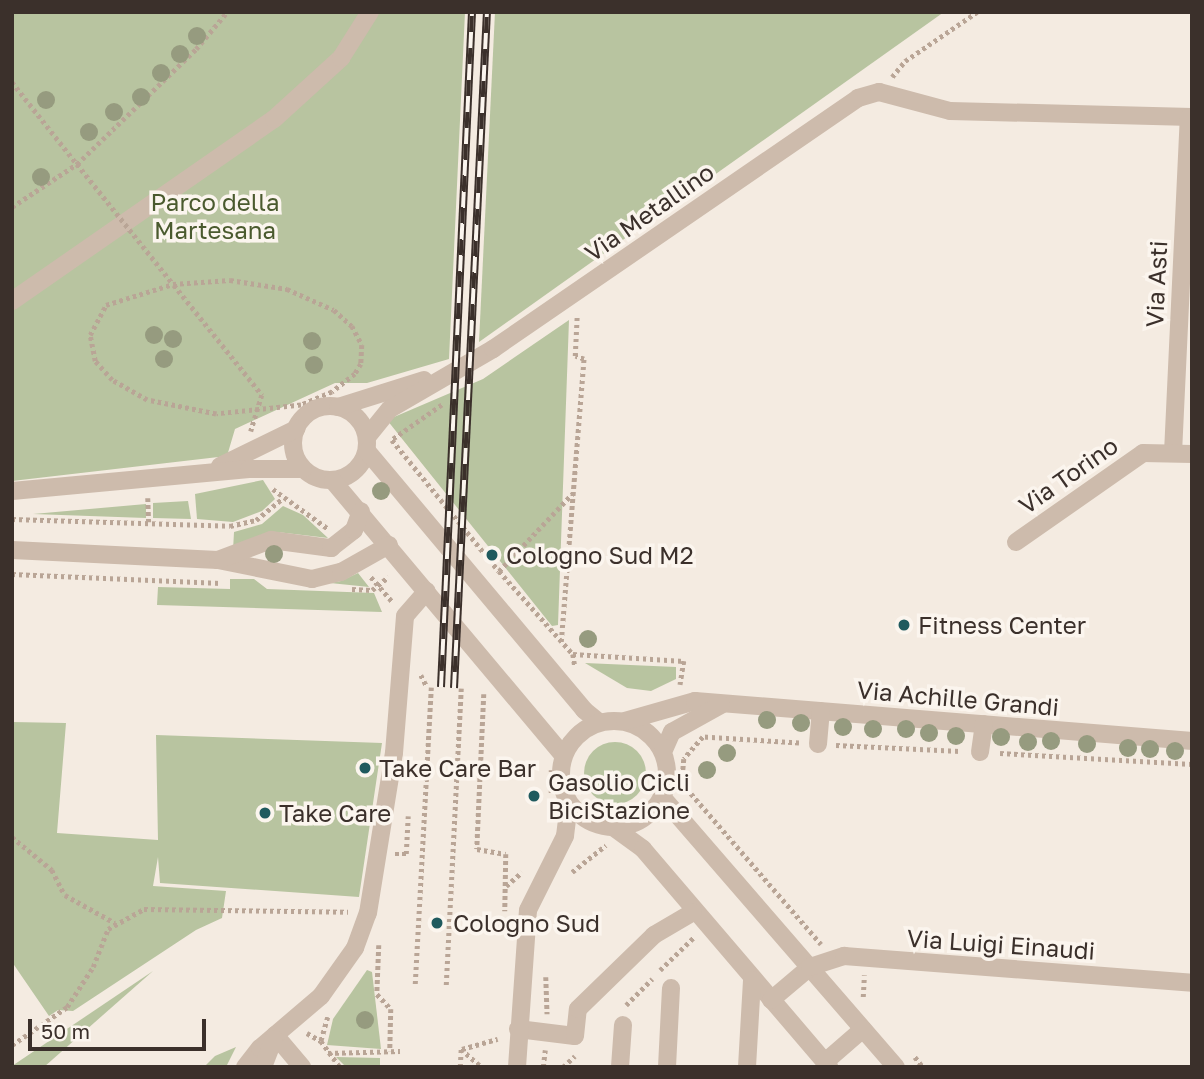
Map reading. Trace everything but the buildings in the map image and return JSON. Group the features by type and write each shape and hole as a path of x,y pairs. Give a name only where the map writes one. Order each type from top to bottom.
{"street":[{"path":"12,301 292,104 341,58 370,12"},
{"name":"Via Asti","path":"879,93 950,111 1190,117 1173,453"},
{"name":"Via Metallino","path":"367,444 383,414 447,373 493,349 851,101 879,93"},
{"name":"Via Metallino","path":"338,407 447,373"},
{"path":"201,474 258,450 296,429 316,408 338,407 358,417 367,444 575,700 599,722"},
{"path":"296,429 293,449 303,469"},
{"path":"333,481 354,472 367,444"},
{"name":"Via Torino","path":"1016,542 1143,453 1192,454"},
{"path":"12,492 201,474 303,469 333,481 361,510 557,760 569,803 565,836 528,910 517,1067"},
{"path":"218,560 271,540 331,548 354,530 361,510"},
{"path":"12,550 218,560 284,577 313,579 341,572 389,545"},
{"path":"245,1067 275,1035 321,996 355,948 368,913 394,753 405,616 427,591"},
{"name":"Via Achille Grandi","path":"625,721 678,703 821,711 1192,741"},
{"path":"663,752 672,732 721,705"},
{"path":"818,744 821,711"},
{"path":"555,855 571,839 605,826 639,821 662,797 667,769 663,752 646,731 625,721 599,722 575,737 557,760"},
{"path":"980,752 984,724"},
{"path":"662,797 896,1067"},
{"path":"569,803 643,849 693,912 827,1064 863,1029"},
{"path":"518,1032 575,1036 578,1009 653,935 693,912"},
{"name":"Via Luigi Einaudi","path":"810,967 827,958 866,958 1192,983"},
{"path":"771,1000 810,967"},
{"path":"747,1067 752,980"},
{"path":"667,1067 671,988"},
{"path":"620,1067 622,1017"},
{"path":"263,1067 275,1035"},
{"path":"275,1035 302,1067"}],"path":[{"path":"12,207 77,164 187,59 227,12"},
{"path":"905,61 977,12"},
{"path":"12,82 262,395 249,427 258,450"},
{"path":"230,280 287,289 334,310 358,335 361,364 345,383 309,403 255,413 195,412 146,400 112,380 95,361 90,335 107,305 173,284 230,280"},
{"path":"561,643 584,359 575,356 577,311 566,318"},
{"path":"446,402 392,440 499,571 573,654 579,675"},
{"path":"268,476 283,498 313,514 335,537"},
{"path":"499,571 573,493"},
{"path":"12,519 230,526 256,520 283,498"},
{"path":"368,574 393,603"},
{"path":"573,654 684,661 682,684 674,687"},
{"path":"415,985 429,687 421,663"},
{"path":"493,697 485,687 477,849 506,854 505,913"},
{"path":"446,985 461,688"},
{"path":"826,949 682,783 684,759 703,737 1192,764"},
{"path":"550,803 557,760"},
{"path":"12,837 52,870 65,895 115,923"},
{"path":"565,878 595,851"},
{"path":"506,886 528,866"},
{"path":"12,1045 58,1016 78,995 103,937 115,923 156,908 352,912"},
{"path":"622,1017 705,926"},
{"path":"370,958 379,941 377,994 391,1009 390,1051"},
{"path":"866,958 862,996 870,1006"},
{"path":"543,1067 547,1032 546,967"},
{"path":"334,1008 321,1041 340,1067"},
{"path":"498,1039 499,1025"},
{"path":"461,1049 518,1032"},
{"path":"563,1067 585,1046"},
{"path":"906,1046 923,1067"},
{"path":"460,1067 461,1049"},
{"path":"461,1049 482,1067"},
{"path":"328,1053 400,1051"}],"green space":[{"name":"Parco della Martesana","path":"12,12 465,12 449,359 367,383 335,383 235,429 227,456 12,481"},
{"path":"495,12 944,12 479,342"},
{"path":"569,320 558,625 552,626 387,420 483,379"},
{"path":"263,480 275,499 262,511 233,522 197,519 195,494"},
{"path":"188,501 191,519 153,518 153,503"},
{"path":"146,504 146,518 33,514"},
{"path":"283,506 303,515 328,538 277,532 233,550 234,532 262,524"},
{"path":"358,573 369,587 330,583 341,581"},
{"path":"230,579 254,579 267,589 374,593 382,612 157,605 158,587 230,589"},
{"path":"585,663 676,667 676,679 651,691 627,688"},
{"path":"12,722 66,723 57,833 158,840 156,735 382,743 359,897 160,883 158,857 153,886 226,891 222,918 196,930 73,1011 58,1010 49,1016 12,962"},
{"path":"609,742 621,742 637,751 644,761 644,785 637,795 621,804 609,804 598,799 589,790 584,779 584,767 589,756 598,747"},
{"path":"367,970 372,972 381,1049 327,1045 333,1019"},
{"path":"153,971 44,1067 12,1067 12,1066"},
{"path":"236,1047 226,1067 204,1067 215,1056"},
{"path":"336,1057 380,1058 380,1067 346,1067"}],"railway":[{"path":"441,687 472,12"},
{"path":"454,688 487,12"}],"place":[{"name":"Cologno Sud M2","path":"492,555"},
{"name":"Fitness Center","path":"904,625"},
{"name":"Take Care Bar","path":"365,768"},
{"name":"Gasolio Cicli BiciStazione","path":"534,796"},
{"name":"Take Care","path":"265,813"},
{"name":"Cologno Sud","path":"437,923"}]}
